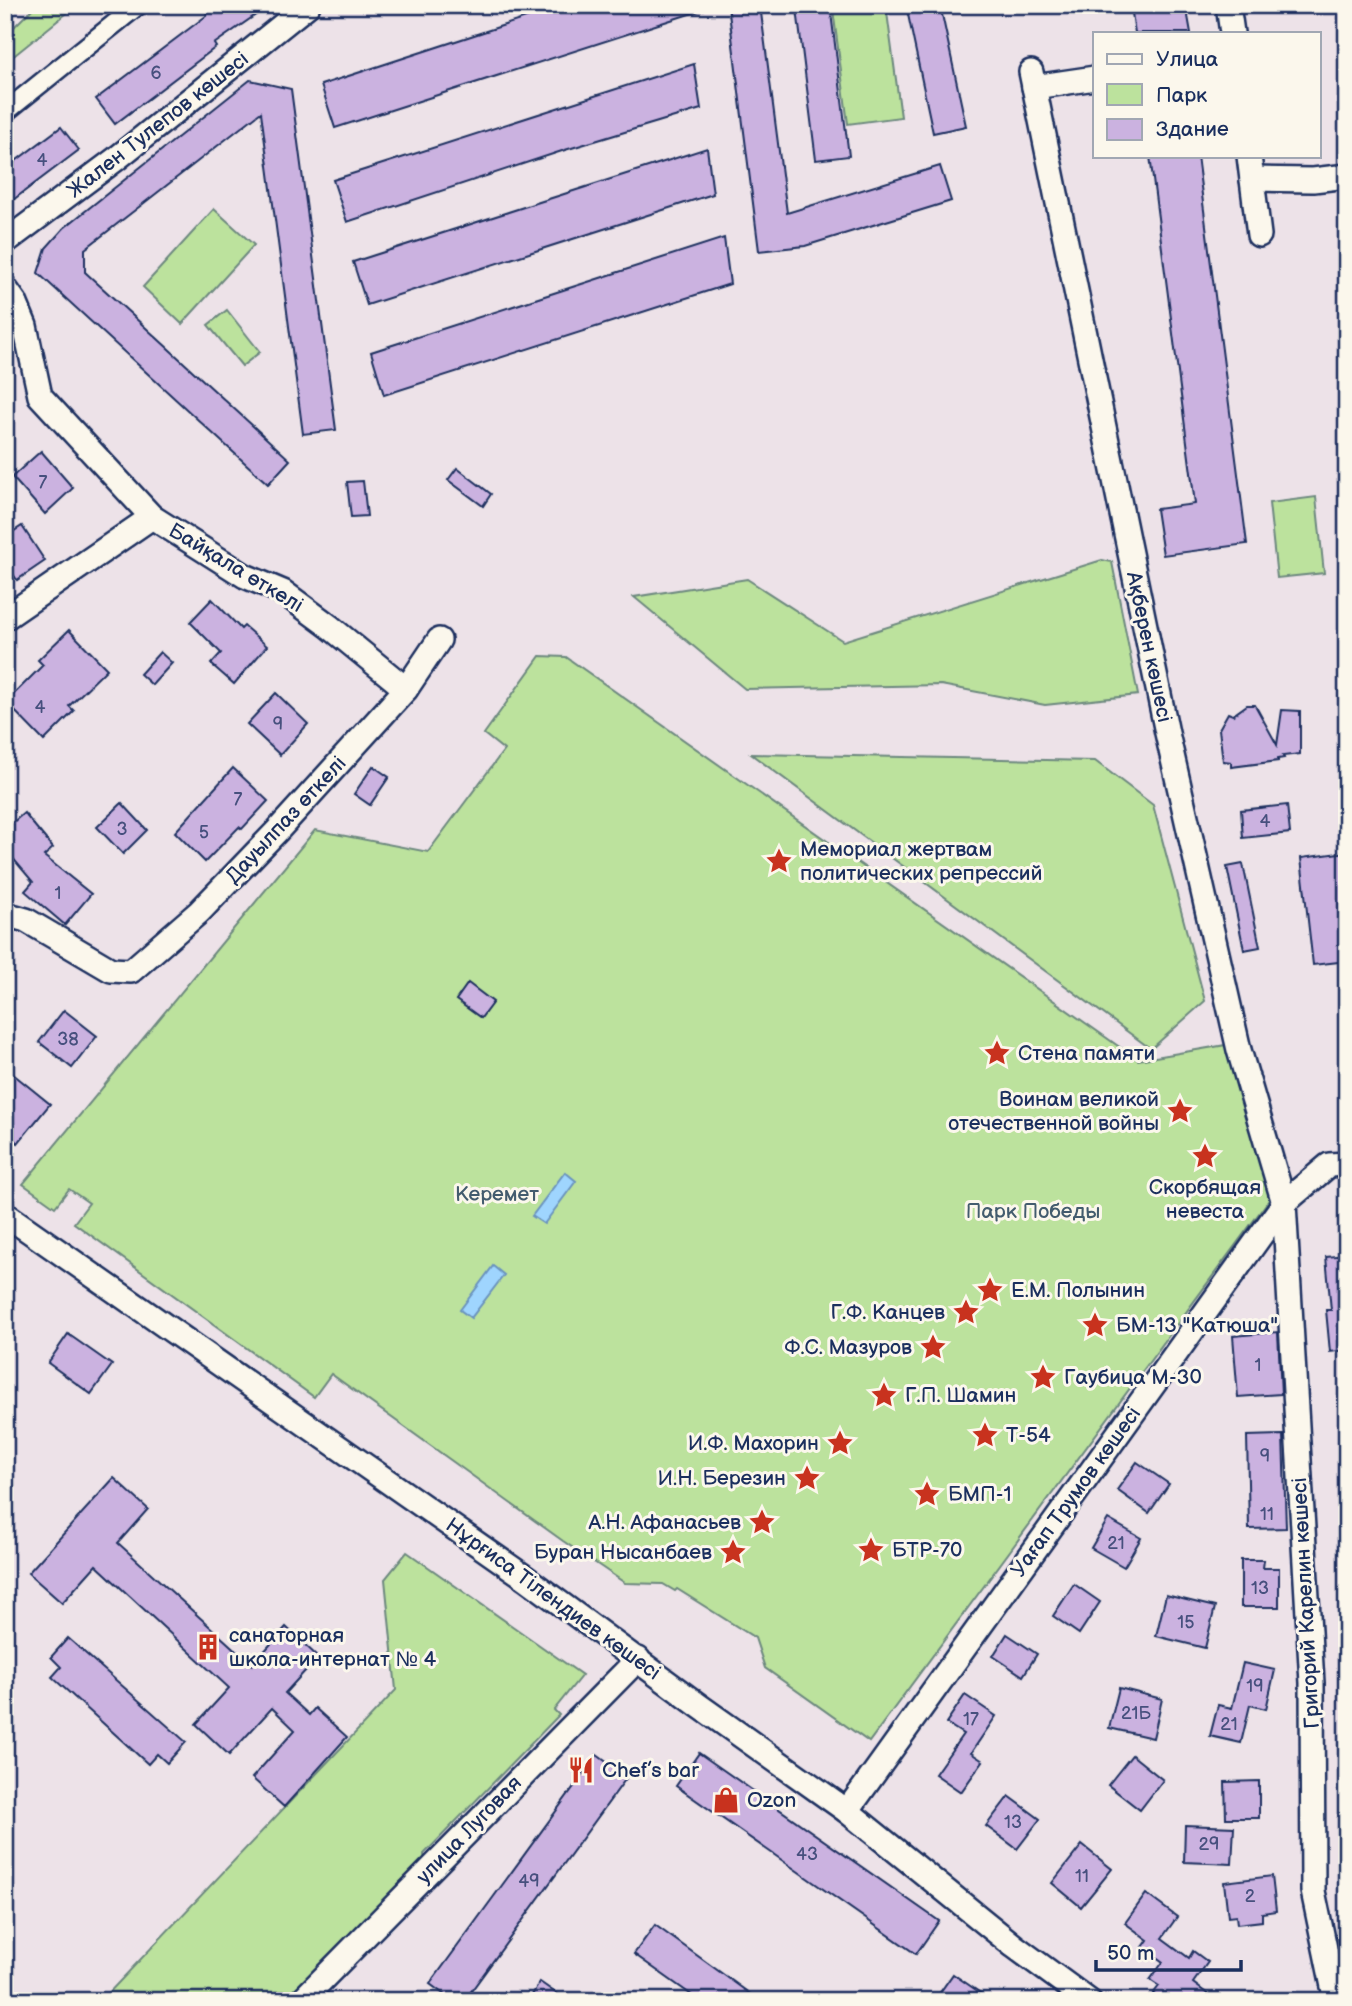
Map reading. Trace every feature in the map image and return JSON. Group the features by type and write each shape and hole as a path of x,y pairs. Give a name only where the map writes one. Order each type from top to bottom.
{"street":[{"path":"5,112 138,5"},
{"name":"Жален Тулепов көшесі","path":"5,242 116,159 308,5"},
{"path":"1227,5 1232,32"},
{"name":"Ақберен көшесі","path":"1093,78 1032,80 1170,747 1238,1050 1284,1203"},
{"path":"1259,235 1250,167 1313,180 1347,176"},
{"name":"Байқала өткелі","path":"5,288 15,302 25,326 40,396 152,517 245,576 283,592 406,690"},
{"path":"5,618 152,517"},
{"name":"Дауылпаз өткелі","path":"5,914 26,920 111,970 131,971 199,912 277,831 406,690 439,640"},
{"name":"Уағап Трумов көшесі","path":"848,1811 1284,1203 1329,1165 1347,1164"},
{"name":"Григорий Карелин көшесі","path":"1284,1203 1312,1684 1313,1891 1336,2001"},
{"name":"Нұрғиса Тілендиев көшесі","path":"5,1214 414,1499 848,1811 1014,1946 1089,2001"},
{"name":"улица Луговая","path":"300,2001 638,1659"}],"green space":[{"path":"36,5 77,5 5,63 5,36"},
{"path":"886,5 901,117 848,124 833,10"},
{"path":"214,209 254,245 182,324 143,287"},
{"path":"227,310 260,352 242,366 208,325"},
{"path":"1316,497 1324,573 1277,578 1269,503"},
{"path":"1102,560 1112,562 1138,695 1045,705 941,685 745,689 634,597 747,579 843,641"},
{"path":"540,656 566,657 1138,1060 1226,1045 1271,1197 869,1742 765,1668 755,1638 677,1589 675,1591 663,1584 625,1583 331,1374 314,1397 74,1223 89,1203 69,1189 55,1207 23,1184 315,830 428,852 504,750 484,734"},
{"path":"751,754 1095,761 1153,805 1205,1001 1151,1049"},
{"path":"407,1552 582,1675 554,1710 559,1715 424,1854 425,1863 286,2001 101,2001 396,1690 385,1579"}],"water":[{"path":"565,1172 576,1181 544,1224 532,1216"},
{"path":"493,1266 504,1275 471,1318 460,1310"}],"building":[{"path":"208,5 250,5 257,14 214,44 216,47 115,124 96,99 206,16"},
{"path":"566,5 704,5 705,9 335,128 321,85"},
{"path":"728,5 760,5 787,213 940,166 951,201 805,246 759,251"},
{"path":"830,5 849,156 816,160 797,9"},
{"path":"906,5 940,5 966,126 933,133"},
{"path":"1186,5 1191,32 1135,32 1132,13"},
{"path":"694,64 701,109 565,150 347,222 333,180"},
{"path":"250,80 291,89 336,430 303,434 261,112 85,249 85,272 290,460 268,484 38,273 46,248 64,228"},
{"path":"61,127 79,150 5,206 5,169"},
{"path":"707,148 713,194 367,305 353,262"},
{"path":"1150,158 1197,158 1247,544 1163,555 1156,509 1195,504"},
{"path":"724,238 730,284 384,395 371,352"},
{"path":"41,451 73,488 45,514 12,477"},
{"path":"457,468 491,494 483,506 448,480"},
{"path":"363,481 367,516 351,517 347,482"},
{"path":"22,526 45,561 17,580 5,562 5,537"},
{"path":"212,599 241,629 244,626 267,646 234,684 211,664 221,653 190,622"},
{"path":"69,630 107,669 69,706 74,711 44,741 6,702 43,665 38,660"},
{"path":"160,652 172,663 152,685 140,674"},
{"path":"276,693 308,724 280,755 247,724"},
{"path":"1247,705 1255,705 1277,745 1282,710 1300,711 1300,754 1283,756 1284,758 1278,761 1231,767 1231,762 1223,761 1219,729 1228,713 1233,715"},
{"path":"373,766 389,777 370,805 354,794"},
{"path":"233,768 268,801 205,862 175,832"},
{"path":"122,803 147,830 123,854 97,827"},
{"path":"1287,805 1290,833 1243,838 1241,810"},
{"path":"24,813 53,848 44,856 91,894 65,925 25,891 33,882 5,849 5,829"},
{"path":"1347,852 1347,961 1313,965 1301,858"},
{"path":"1243,864 1260,947 1244,950 1227,867"},
{"path":"468,983 493,1002 481,1018 456,1000"},
{"path":"64,1010 97,1036 72,1068 39,1042"},
{"path":"13,1074 50,1104 18,1143 5,1132 5,1084"},
{"path":"1347,1255 1347,1350 1330,1352 1326,1310 1331,1310 1326,1257"},
{"path":"1278,1332 1281,1394 1238,1397 1233,1336"},
{"path":"68,1334 112,1365 91,1394 48,1363"},
{"path":"1283,1435 1286,1528 1249,1529 1247,1436"},
{"path":"1137,1462 1169,1484 1149,1513 1117,1490"},
{"name":"санаторная школа-интернат № 4","path":"114,1478 148,1509 118,1543 252,1665 286,1627 318,1657 285,1693 309,1715 315,1708 347,1737 284,1807 252,1778 295,1730 272,1708 229,1755 196,1724 229,1688 96,1565 62,1603 28,1573"},
{"path":"1108,1519 1141,1538 1124,1567 1091,1548"},
{"path":"1241,1560 1264,1560 1263,1568 1279,1568 1279,1607 1241,1607"},
{"path":"1074,1584 1100,1602 1079,1634 1053,1616"},
{"path":"1166,1595 1215,1607 1205,1648 1156,1636"},
{"path":"1007,1634 1037,1654 1023,1676 993,1656"},
{"path":"68,1638 186,1742 167,1763 157,1754 148,1764 52,1677 61,1667 51,1657"},
{"path":"1243,1663 1275,1670 1266,1709 1250,1705 1241,1743 1210,1736 1218,1705 1232,1708"},
{"path":"1119,1688 1162,1699 1153,1738 1109,1728"},
{"path":"965,1695 996,1716 971,1753 983,1761 961,1792 935,1774 963,1734 946,1723"},
{"path":"699,1753 939,1921 916,1954 676,1786"},
{"path":"597,1755 627,1777 464,2001 453,2001 430,1984"},
{"path":"1132,1755 1163,1780 1140,1810 1108,1785"},
{"path":"1259,1781 1259,1818 1226,1818 1225,1782"},
{"path":"1009,1796 1040,1819 1017,1849 986,1826"},
{"path":"1185,1825 1234,1827 1232,1864 1184,1862"},
{"path":"1082,1845 1112,1869 1081,1907 1052,1883"},
{"path":"1272,1876 1276,1911 1262,1913 1262,1921 1237,1924 1236,1916 1228,1917 1224,1882"},
{"path":"1146,1894 1177,1917 1162,1938 1189,1958 1193,1951 1208,1962 1193,1983 1217,2001 1163,2001 1153,1994 1159,1986 1150,1980 1163,1962 1143,1947 1148,1940 1125,1923"},
{"path":"655,1925 760,2001 700,2001 634,1954"},
{"path":"953,1974 992,2001 934,2001"},
{"path":"540,1982 567,2001 541,2001 532,1995"}],"place":[{"name":"Мемориал жертвам политических репрессий","path":"779,861"},
{"name":"Стена памяти","path":"997,1053"},
{"name":"Воинам великой отечественной войны","path":"1180,1111"},
{"name":"Скорбящая невеста","path":"1205,1156"},
{"name":"Е.М. Полынин","path":"990,1290"},
{"name":"Г.Ф. Канцев","path":"966,1312"},
{"name":"БМ-13 \"Катюша\"","path":"1095,1325"},
{"name":"Ф.С. Мазуров","path":"933,1347"},
{"name":"Гаубица М-30","path":"1043,1377"},
{"name":"Г.П. Шамин","path":"884,1395"},
{"name":"Т-54","path":"985,1435"},
{"name":"И.Ф. Махорин","path":"840,1443"},
{"name":"И.Н. Березин","path":"807,1478"},
{"name":"БМП-1","path":"927,1494"},
{"name":"А.Н. Афанасьев","path":"762,1522"},
{"name":"БТР-70","path":"871,1550"},
{"name":"Буран Нысанбаев","path":"733,1552"},
{"name":"санаторная школа-интернат № 4","path":"208,1647"},
{"name":"Chef’s bar","path":"581,1770"},
{"name":"Ozon","path":"726,1800"}],"park label":[{"name":"Керемет","path":"497,1194"},
{"name":"Парк Победы","path":"1033,1211"}]}
